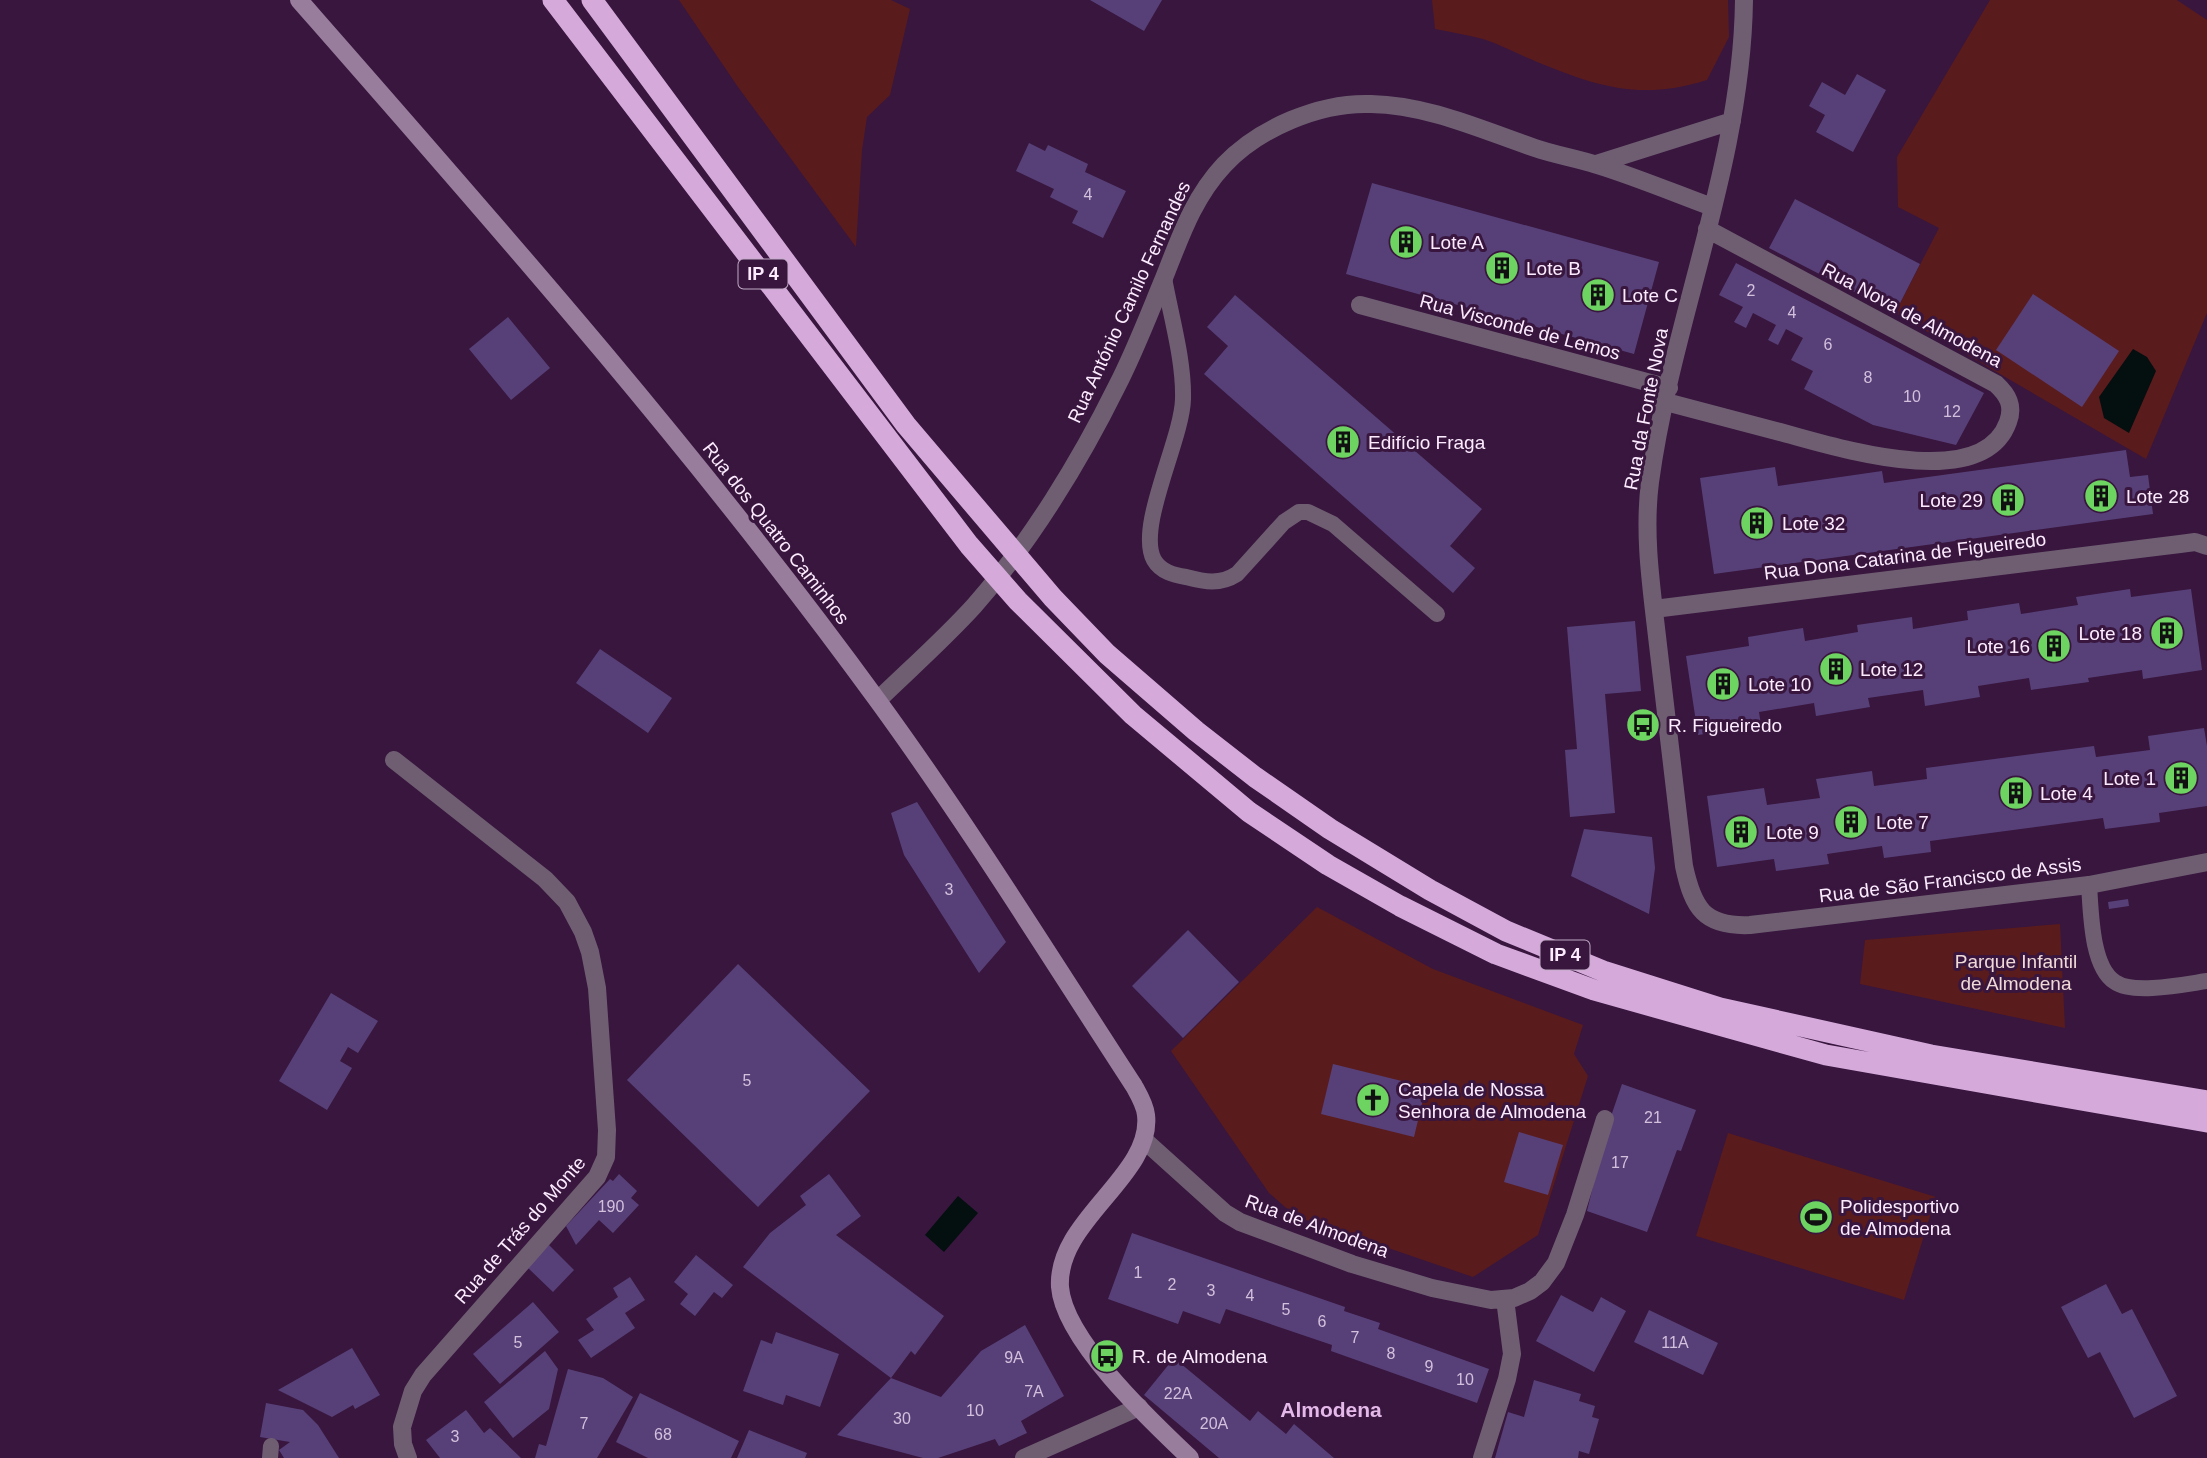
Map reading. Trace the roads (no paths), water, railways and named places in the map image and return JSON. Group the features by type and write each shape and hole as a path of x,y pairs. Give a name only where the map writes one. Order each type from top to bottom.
{"highway":[{"name":"IP 4","path":"554,0 972,548 1018,601 1133,715 1249,812 1364,885 1496,954 1594,990 1826,1055 2207,1122"},
{"name":"IP 4","path":"592,0 906,425 990,526 1107,654 1196,731 1255,777 1330,829 1430,890 1506,931 1603,971 1720,1008 1931,1055 2207,1101"}],"street":[{"name":"Rua dos Quatro Caminhos","path":"299,0 542,278 696,463 878,700 967,828 1134,1086 1147,1117 1144,1140"},
{"name":"Rua da Fonte Nova","path":"1700,910 1690,893 1684,866 1649,563 1648,502 1667,395 1732,121 1744,0"},
{"name":"Rua António Camilo Fernandes","path":"878,700 975,604 1024,541 1072,467 1111,397 1199,197 1226,163 1259,137 1304,116 1350,104 1413,109 1596,164 1712,206"},
{"path":"1596,164 1732,121"},
{"name":"Rua Nova de Almodena","path":"1667,395 1868,455 1925,461 1969,456 1985,451 2001,436 2011,413 2010,401 1996,384 1707,229"},
{"name":"Rua Visconde de Lemos","path":"1360,305 1667,395"},
{"name":"Rua Dona Catarina de Figueiredo","path":"1654,609 2195,542 2207,546"},
{"name":"Rua de Trás do Monte","path":"394,760 545,879 567,902 583,932 594,970 607,1130 606,1157 597,1177 438,1357 413,1391 402,1427 403,1444 408,1458"},
{"name":"Rua de São Francisco de Assis","path":"1700,910 1714,922 1735,926 1750,925 2089,885 2207,862"},
{"name":"Rua de Almodena","path":"1144,1140 1225,1213 1247,1226 1352,1264 1432,1288 1480,1299 1505,1299 1531,1291 1552,1271 1575,1215 1605,1119"},
{"path":"1144,1140 1129,1166 1083,1224 1064,1263 1060,1287 1068,1313 1082,1338 1139,1407 1190,1458"},
{"path":"1482,1458 1507,1379 1512,1354 1505,1299"},
{"path":"1024,1458 1139,1407"}],"lane":[{"path":"1164,278 1182,376 1183,401 1180,426 1152,521 1150,550 1160,568 1205,582 1228,580 1237,574 1284,522 1299,512 1308,512 1333,524 1437,614"},
{"path":"2089,885 2097,950 2103,968 2114,982 2152,987 2207,981"}],"place":[{"name":"Lote A","path":"1406,242"},
{"name":"Lote B","path":"1502,268"},
{"name":"Lote C","path":"1598,295"},
{"name":"Edifício Fraga","path":"1343,442"},
{"name":"Lote 28","path":"2101,496"},
{"name":"Lote 29","path":"2008,500"},
{"name":"Lote 32","path":"1757,523"},
{"name":"Lote 18","path":"2167,633"},
{"name":"Lote 16","path":"2054,646"},
{"name":"Lote 12","path":"1836,669"},
{"name":"Lote 10","path":"1723,684"},
{"name":"R. Figueiredo","path":"1643,725"},
{"name":"Lote 1","path":"2181,778"},
{"name":"Lote 4","path":"2016,793"},
{"name":"Lote 7","path":"1851,822"},
{"name":"Lote 9","path":"1741,832"},
{"name":"Capela de Nossa Senhora de Almodena","path":"1373,1100"},
{"name":"Polidesportivo de Almodena","path":"1816,1217"},
{"name":"R. de Almodena","path":"1107,1356"}],"district":[{"name":"Almodena","path":"1331,1409"}],"park label":[{"name":"Parque Infantil de Almodena","path":"2016,972"}]}
